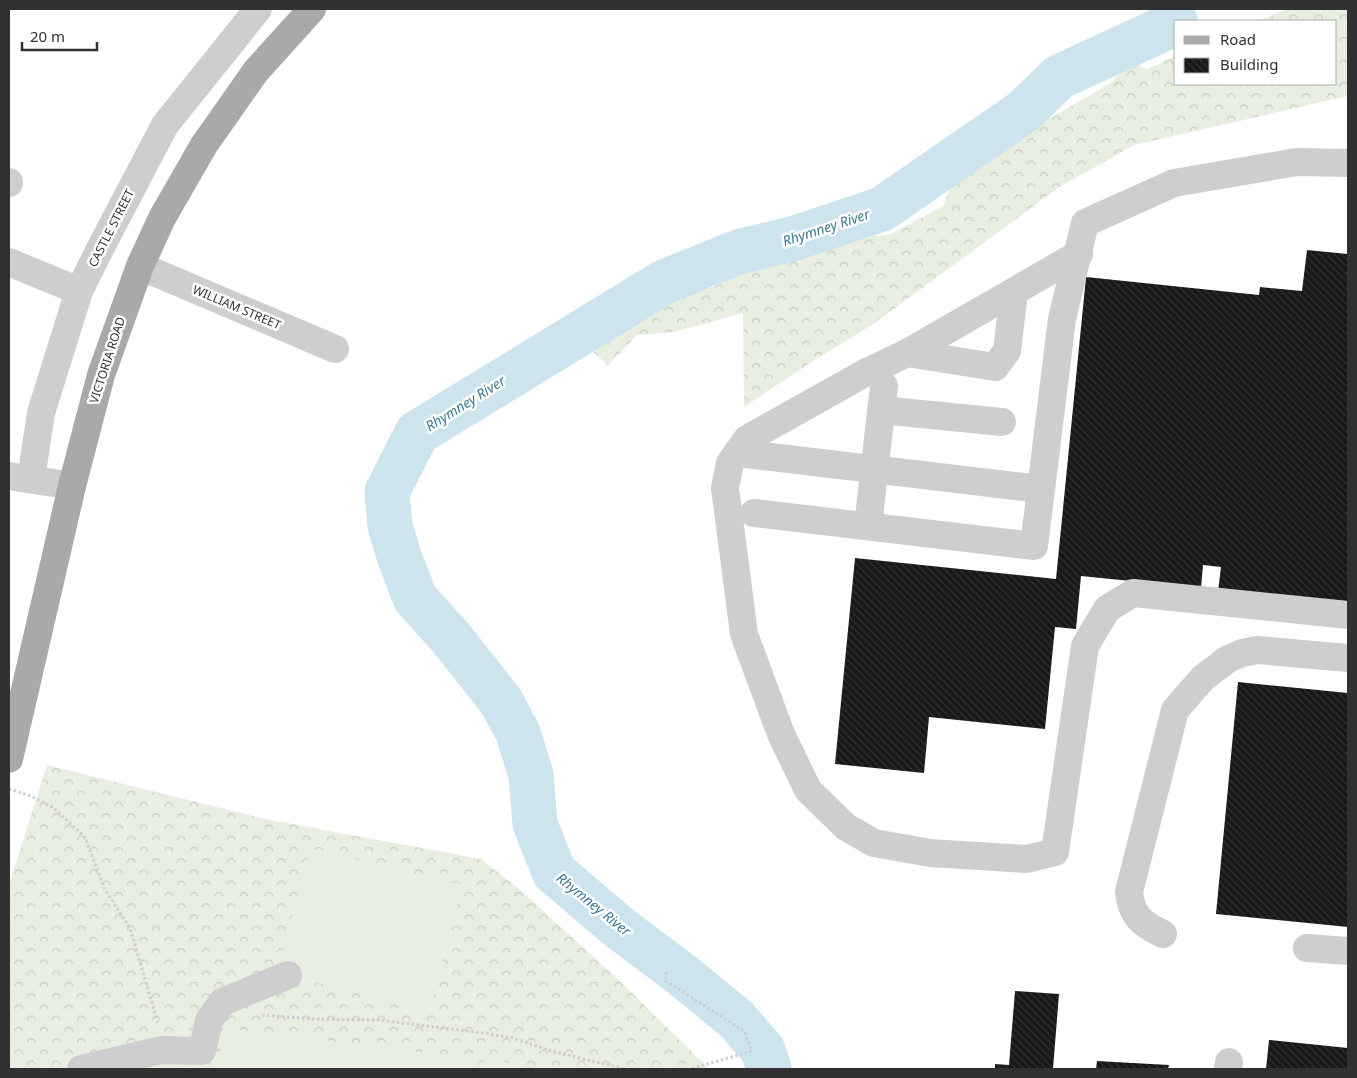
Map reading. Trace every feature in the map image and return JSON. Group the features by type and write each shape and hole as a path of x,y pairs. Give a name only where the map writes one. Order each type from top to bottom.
{"main road":[{"name":"VICTORIA ROAD","path":"9,759 72,486 101,375 140,266 162,218 204,145 256,71 312,9"}],"street":[{"name":"CASTLE STREET","path":"20,477 79,291 106,237 166,125 258,9"},
{"path":"754,513 1034,546 1062,318 1085,223 1174,184 1297,162 1348,163"},
{"path":"1079,254 907,353 865,373 747,439 730,463 725,488 744,634 781,734 808,790 846,827 874,843 930,852 1027,859 1055,852 1085,646 1108,609 1132,593 1348,616"},
{"path":"9,262 79,291"},
{"name":"WILLIAM STREET","path":"140,266 335,349"},
{"path":"907,353 995,367 1007,351 1014,292"},
{"path":"868,526 882,398 1002,422"},
{"path":"737,453 1040,488"},
{"path":"20,477 72,486"},
{"path":"1163,934 1148,927 1136,916 1130,905 1129,892 1175,710 1203,678 1228,659 1242,653 1257,650 1348,658"},
{"path":"1307,948 1348,951"},
{"path":"81,1069 161,1050 169,1050 202,1060 210,1020 222,1002 288,974"}],"path":[{"path":"9,789 31,796 54,808 84,837 104,888 130,928 158,1023 169,1050"},
{"path":"667,972 664,980 744,1032 752,1051 690,1069"},
{"path":"255,1014 314,1019 378,1020 484,1033 513,1038 551,1051 625,1069"}],"green space":[{"path":"1286,9 1348,9 1348,96 1134,145 1058,188 872,325 819,357 744,407 743,313 674,332 637,335 608,365 591,350 675,300 713,287 765,263 815,255 858,237 889,235 943,206 954,180 1042,123 1111,83 1131,62 1147,69 1174,57 1174,85 1337,85 1337,20 1261,20"},
{"path":"47,765 265,819 481,859 518,888 620,981 707,1069 9,1069 9,885"},
{"path":"310,848 462,885 429,1013 279,972"},
{"path":"223,1028 466,1058 465,1069 218,1069"},
{"path":"483,1060 563,1069 482,1069"}],"building":[{"path":"1307,250 1348,254 1348,605 1218,592 1221,567 1203,565 1201,588 1081,576 1076,629 1055,627 1045,729 929,717 924,773 835,764 855,558 1056,579 1086,277 1259,295 1260,287 1302,291"},
{"path":"1238,682 1348,693 1348,927 1216,914"},
{"path":"1015,991 1059,994 1053,1069 995,1069 995,1064 1009,1065"},
{"path":"1269,1040 1348,1048 1348,1069 1266,1069"},
{"path":"1097,1061 1169,1065 1168,1069 1096,1069"}],"waterway":[{"name":"Rhymney River","path":"769,1069 763,1050 736,1019 681,974 621,929 554,872 535,824 531,775 518,733 501,701 451,638 415,598 390,526 387,492 417,433 664,282 738,252 792,239 882,209 1024,111 1059,77 1174,24"}]}
